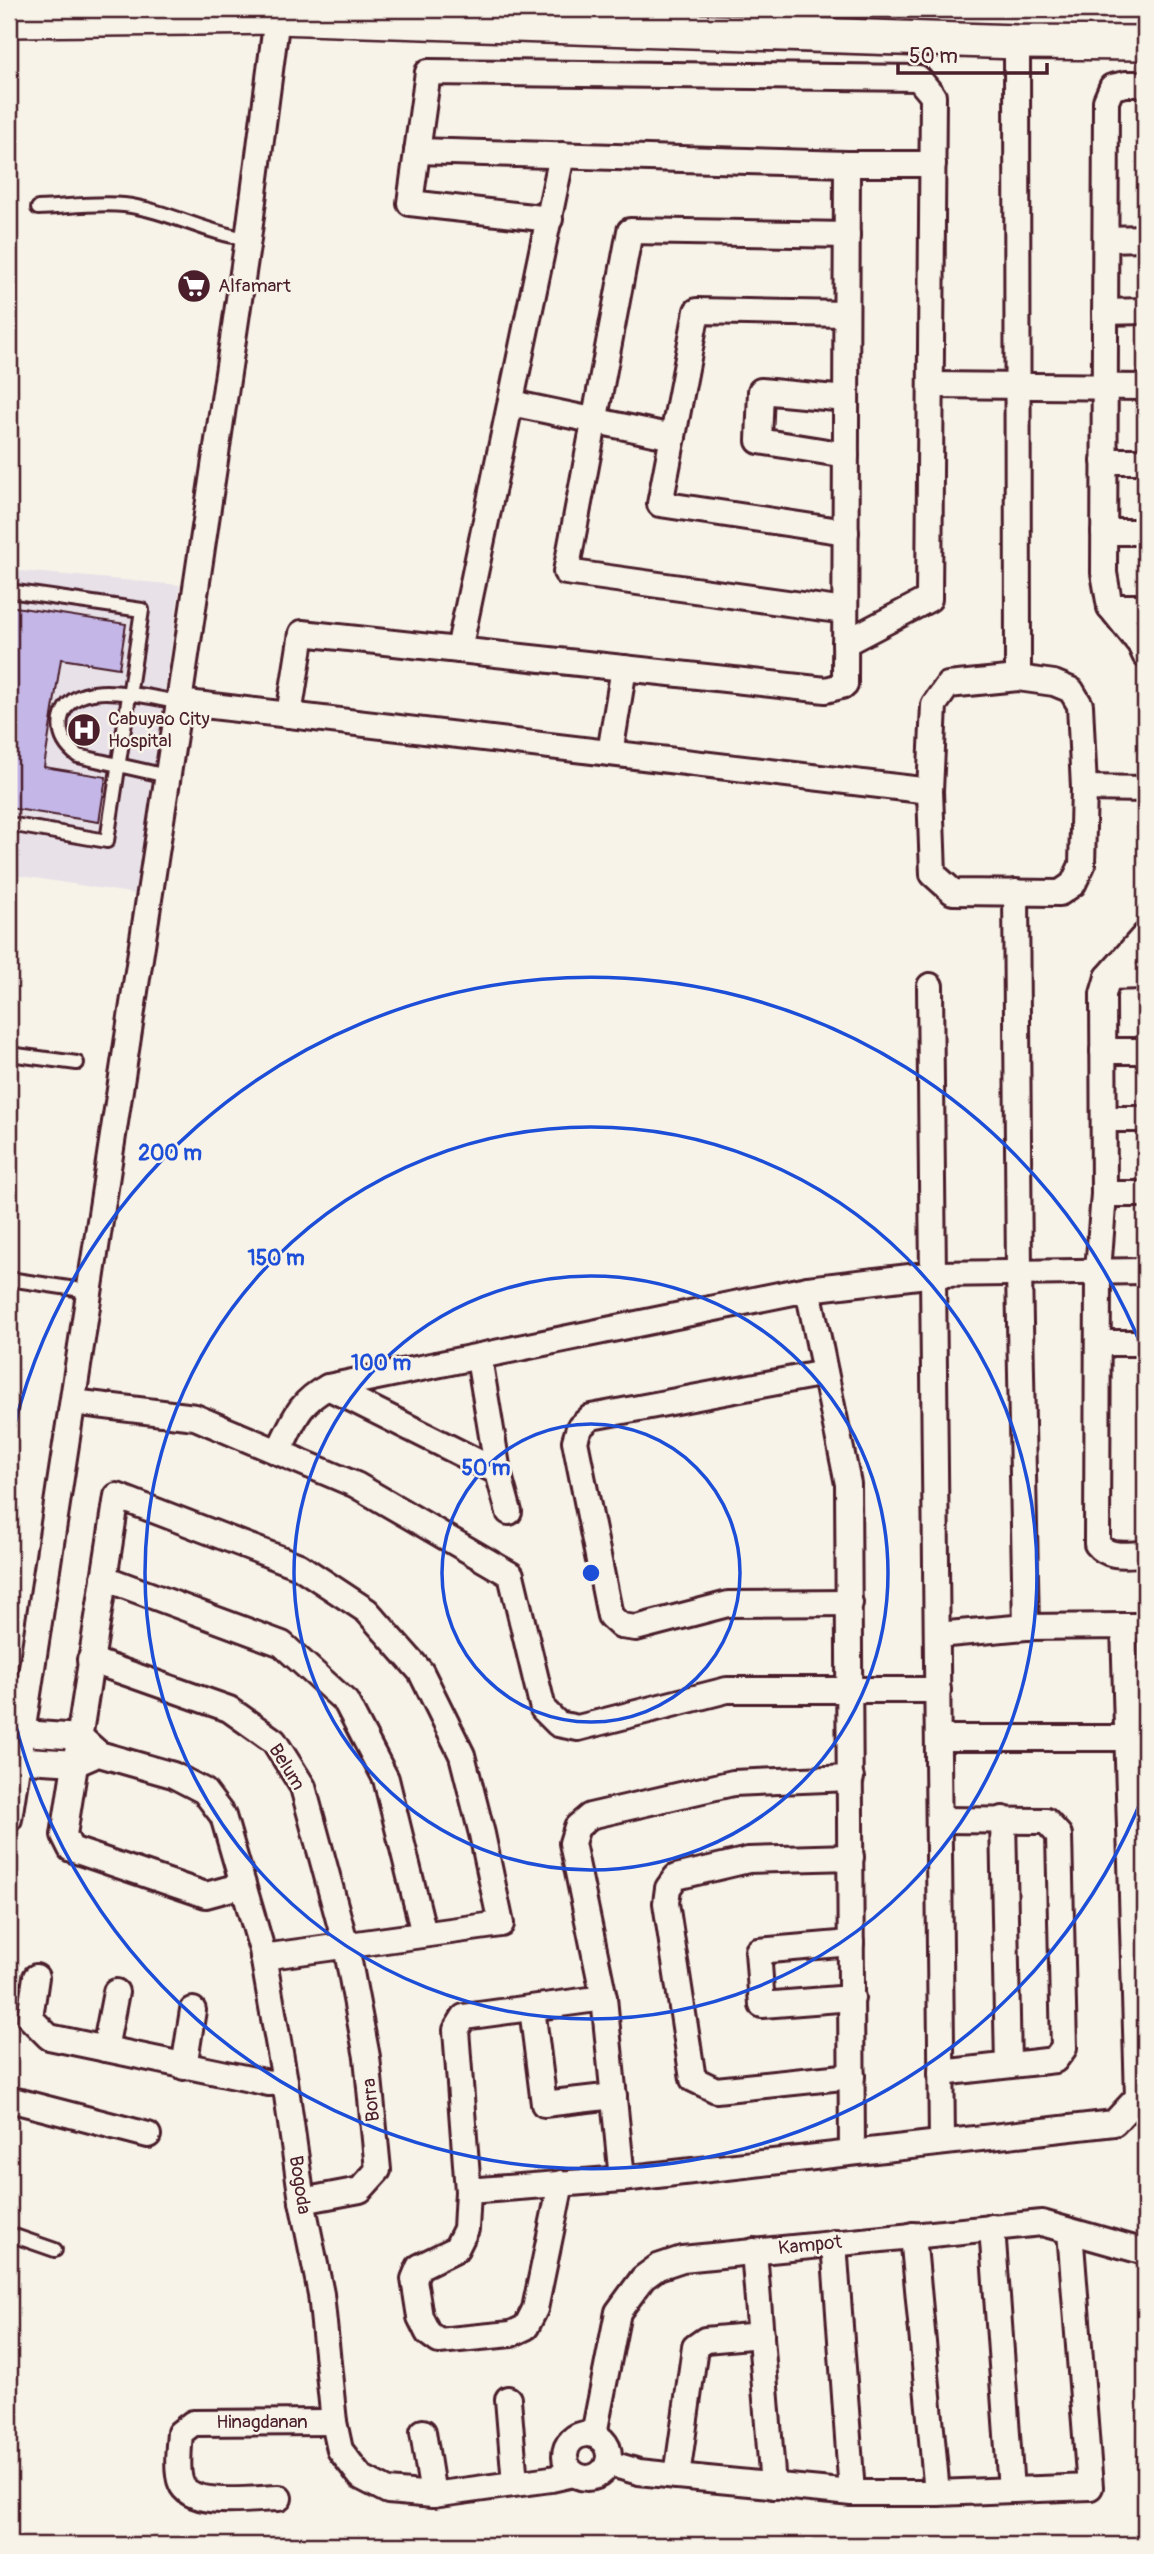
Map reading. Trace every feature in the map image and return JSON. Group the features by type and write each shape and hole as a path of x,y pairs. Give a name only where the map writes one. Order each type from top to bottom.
{"street":[{"path":"9,1819 15,1732 73,1402 180,702 248,239 277,13"},
{"path":"9,20 277,13 1017,42 1145,43"},
{"path":"1017,42 1018,678"},
{"path":"550,219 410,203 428,72 918,78 933,96 929,599 845,643"},
{"path":"1145,84 1112,87 1106,101 1104,461 1104,573 1110,607 1140,644 1145,655"},
{"path":"417,151 847,164 933,164"},
{"path":"459,650 562,155"},
{"path":"289,715 302,633 826,690 845,685 847,164"},
{"path":"845,611 566,572 630,231 847,235"},
{"path":"1106,239 1145,239"},
{"path":"846,314 697,311 660,504 846,532"},
{"path":"1105,312 1145,311"},
{"path":"931,385 1145,387"},
{"path":"846,399 761,391 759,441 846,455"},
{"path":"511,403 673,437"},
{"path":"1104,461 1145,461"},
{"path":"1104,532 1145,532"},
{"path":"1110,607 1145,607"},
{"path":"610,753 624,668"},
{"path":"1018,678 1054,683 1071,690 1080,705 1084,788 1082,865 1073,884 1060,893 953,892 933,874 930,791 934,705 948,685 1018,678"},
{"path":"180,702 930,791"},
{"path":"1084,788 1145,789"},
{"path":"1016,892 1018,1272 1026,1627"},
{"path":"1145,935 1108,977 1103,994 1104,1194 1098,1272 1097,1544 1102,1550 1113,1555 1145,1554"},
{"path":"1108,977 1145,976"},
{"path":"930,986 942,2142"},
{"path":"1103,1051 1145,1051"},
{"path":"1104,1119 1145,1119"},
{"path":"1104,1194 1145,1194"},
{"path":"278,1452 301,1407 311,1396 328,1388 808,1289 935,1274 1145,1271"},
{"path":"808,1289 848,1484 852,2152"},
{"path":"1098,1343 1145,1343"},
{"path":"479,1357 498,1472 509,1512"},
{"path":"825,1373 591,1417 579,1428 575,1441 610,1616 621,1626 636,1628 728,1604 850,1602"},
{"path":"328,1388 498,1472"},
{"path":"73,1402 195,1417 356,1485 511,1575 543,1709 558,1724 578,1728 727,1690 938,1690"},
{"path":"15,1732 80,1737 117,1496 299,1566 367,1611 421,1672 462,1755 501,1924 263,1957"},
{"path":"104,1578 282,1644 346,1702 386,1779 424,1934"},
{"path":"468,2191 622,2179 1114,2123 1138,2097 1127,1738 1134,1626 1026,1627 937,1634"},
{"name":"Belum","path":"90,1660 229,1709 274,1741 303,1787 346,1945"},
{"name":"Bogoda","path":"80,1737 88,1758"},
{"path":"938,1738 1127,1738"},
{"path":"88,1758 64,1835 71,1849 206,1895 243,1885"},
{"name":"Bogoda","path":"13,1760 88,1758 173,1775 204,1791 223,1816 263,1957 285,2081 302,2201 321,2294 334,2422 340,2450 361,2477 388,2491 433,2495 573,2474"},
{"path":"622,2179 604,1998 572,1843 577,1828 590,1816 733,1783 851,1778"},
{"path":"1003,1819 1008,2065"},
{"path":"939,1820 1046,1821 1059,1835 1064,2048 1055,2060 941,2073"},
{"path":"851,1857 748,1860 677,1877 668,1888 666,1903 692,2079 716,2090 852,2076"},
{"path":"851,1943 758,1951 762,2005 852,1998"},
{"name":"Borra","path":"302,2201 360,2190 378,2170 367,2057 346,1945"},
{"path":"36,1977 30,2018 49,2037 184,2067 269,2082 285,2081"},
{"path":"105,2049 116,1992"},
{"path":"561,2183 535,2309 526,2327 511,2334 439,2341 428,2333 420,2317 414,2280 419,2267 456,2249 466,2229 468,2191 456,2030 464,2017 604,1998"},
{"path":"532,2008 544,2105 614,2096"},
{"path":"184,2067 193,2010"},
{"path":"9,2099 148,2136"},
{"name":"Kampot","path":"594,2434 618,2312 643,2278 658,2267 682,2259 1042,2223 1145,2252"},
{"path":"992,2227 1011,2490"},
{"path":"608,2463 639,2472 852,2493 937,2493 1090,2487 1070,2231"},
{"path":"914,2235 937,2493"},
{"path":"834,2243 852,2493"},
{"path":"754,2251 773,2486"},
{"path":"677,2476 695,2347 705,2340 761,2335"},
{"path":"508,2399 515,2483"},
{"name":"Hinagdanan","path":"279,2498 204,2500 189,2493 181,2483 178,2448 180,2433 193,2423 334,2422"},
{"path":"423,2432 433,2495"},
{"path":"585,2433 594,2434 604,2441 609,2451 608,2463 604,2470 589,2478 573,2474 564,2458 569,2441 585,2433"}],"lane":[{"path":"38,208 123,205 160,214 224,236 248,239"},
{"path":"9,591 142,610 107,841 9,824"},
{"path":"167,776 89,760 70,750 64,741 61,720 71,701 79,695 100,691 180,702"},
{"path":"9,1054 77,1063"},
{"path":"9,1279 89,1291"},
{"path":"9,2235 55,2250"}],"shaded area":[{"name":"Cabuyao City Hospital","path":"9,570 180,585 136,894 9,874"}],"building":[{"path":"9,606 126,624 119,668 61,659 44,767 106,777 99,822 9,808 9,688 14,652 9,651"}],"place":[{"name":"Alfamart","path":"194,286"},
{"name":"Cabuyao City Hospital","path":"84,730"}]}
